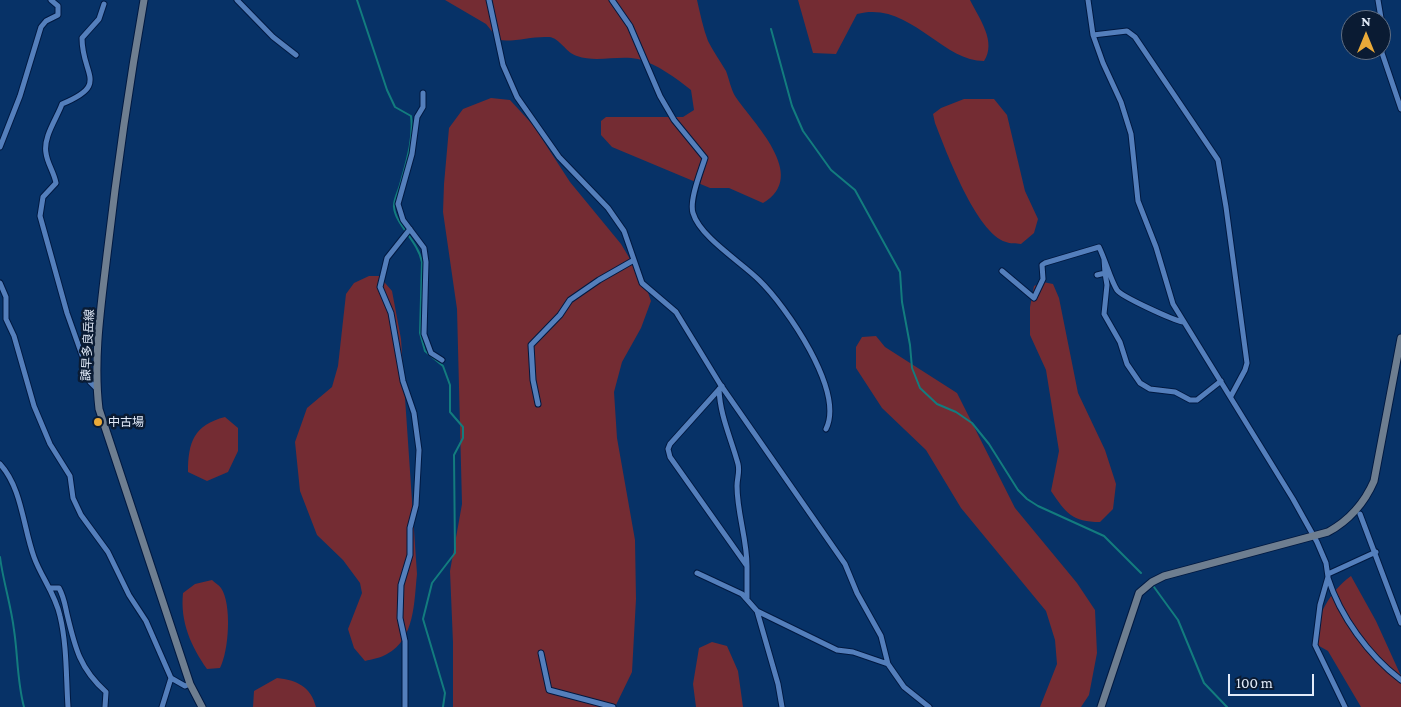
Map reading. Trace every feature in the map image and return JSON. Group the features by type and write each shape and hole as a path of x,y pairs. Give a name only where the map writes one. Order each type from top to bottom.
{"main road":[{"name":"諫早多良岳線","path":"144,0 118,160 99,325 97,389 99,409 190,684 202,707"},
{"path":"1101,707 1131,614 1144,588 1164,576 1313,537 1341,525 1368,496 1374,481 1401,338"}],"street":[{"path":"0,147 20,96 42,27 46,21 58,15 58,6 51,0"},
{"path":"238,0 272,37 296,55"},
{"path":"489,0 503,65 517,97 559,157 613,216 624,231 642,283 676,312 720,388 845,564 857,594 881,636 888,664 904,687 929,707"},
{"path":"612,0 630,26 660,96 674,120 705,158 691,205 693,214 709,236 765,286 782,305 795,324 826,388 830,406 830,422 826,429"},
{"path":"1088,0 1093,34 1103,63 1124,110 1131,134 1138,201 1174,304 1183,322 1231,396 1293,499 1326,563 1328,576 1337,603 1387,669 1401,680"},
{"path":"1378,0 1382,24 1382,53 1401,109"},
{"path":"97,389 90,382 67,314 40,216 43,197 56,183 54,171 46,153 47,140 62,104 82,95 91,83 92,78 82,54 82,38 99,19 104,4"},
{"path":"1093,34 1127,31 1135,37 1218,160 1247,363 1231,396"},
{"path":"423,93 423,107 417,117 412,154 398,204 399,211 424,248 426,262 424,334 431,353 442,360"},
{"path":"405,707 405,641 400,618 401,585 410,555 410,528 416,505 419,450 414,413 403,381 391,314 380,287 387,258 404,234 410,229"},
{"path":"1002,270 1034,298 1043,280 1042,265 1099,247 1117,289 1125,297 1183,322"},
{"path":"1104,256 1107,285 1104,314 1120,342 1127,364 1140,383 1150,389 1175,392 1190,400 1197,400 1221,381"},
{"path":"538,404 533,380 531,344 560,315 570,300 599,280 634,260"},
{"path":"1097,274 1105,273"},
{"path":"0,283 6,297 6,319 14,336 34,406 50,444 70,476 73,498 80,514 108,552 129,595 146,621 171,678 185,686 190,684"},
{"path":"720,388 668,449 670,457 747,566"},
{"path":"720,388 720,406 739,469 737,486 747,553 747,598"},
{"path":"0,464 7,471 13,485 34,558 51,588 60,616 68,707"},
{"path":"1360,514 1401,622"},
{"path":"1345,707 1315,645 1320,605 1328,576 1376,552"},
{"path":"697,573 747,598 757,611 778,684 782,707"},
{"path":"51,588 59,588 65,600 75,647 83,667 106,692 105,707"},
{"path":"757,611 837,650 853,652 888,664"},
{"path":"541,652 549,690 613,707"},
{"path":"162,707 171,678"}],"shaded area":[{"path":"445,0 697,0 708,41 726,71 735,96 773,149 779,164 781,179 776,192 763,203 729,188 710,188 612,147 601,135 601,121 606,117 683,117 694,110 691,90 673,76 638,59 592,59 577,56 549,37 499,40 486,24"},
{"path":"798,0 970,0 988,38 988,54 984,61 968,58 953,52 909,23 893,15 876,12 857,14 836,54 813,53"},
{"path":"491,98 510,100 533,125 570,182 621,244 645,284 651,301 641,328 622,362 614,392 617,438 635,540 636,599 632,672 615,707 453,707 450,571 462,504 457,309 443,212 444,184 449,128 463,109"},
{"path":"964,99 994,99 1007,115 1025,191 1038,219 1034,233 1021,244 1006,242 995,235 984,224 963,190 940,136 933,114 941,108"},
{"path":"369,276 379,276 392,291 401,339 417,574 414,608 403,639 387,654 365,661 354,648 348,629 362,593 360,583 343,560 317,535 300,491 295,442 307,408 332,387 338,366 346,294 354,283"},
{"path":"1043,282 1053,284 1059,298 1078,393 1105,450 1116,484 1113,509 1100,522 1090,522 1071,515 1051,491 1059,451 1046,370 1030,335 1030,307 1034,286"},
{"path":"876,336 885,347 957,393 1015,508 1077,583 1095,610 1097,653 1089,695 1081,707 1040,707 1057,664 1055,640 1046,611 961,508 926,450 882,408 856,368 856,347 862,337"},
{"path":"225,417 238,428 238,451 228,472 207,481 188,472 189,452 195,436 200,430 215,420"},
{"path":"1351,576 1376,621 1401,676 1401,707 1361,707 1328,651 1312,642 1321,613 1336,589"},
{"path":"212,580 220,587 224,595 227,605 228,628 225,651 220,668 207,669 196,652 185,624 183,593 195,584"},
{"path":"712,642 727,646 738,671 743,707 696,707 693,684 699,648"},
{"path":"277,678 302,686 311,694 316,707 253,707 254,691"}],"waterway":[{"path":"357,0 387,90 395,107 411,116 412,125 409,151 395,199 395,213 420,254 422,262 420,333 425,351 443,366 450,385 450,412 463,427 463,438 454,455 455,553 432,583 423,619 445,693 443,707"},
{"path":"771,29 792,106 803,131 831,170 855,190 900,272 902,302 912,368 920,388 937,404 956,412 972,423 989,444 1018,490 1027,499 1038,506 1104,536 1141,573"},
{"path":"0,557 13,621 20,688 24,707"},
{"path":"1154,587 1178,620 1204,683 1227,707"}],"place":[{"name":"中古場","path":"98,422"}]}
